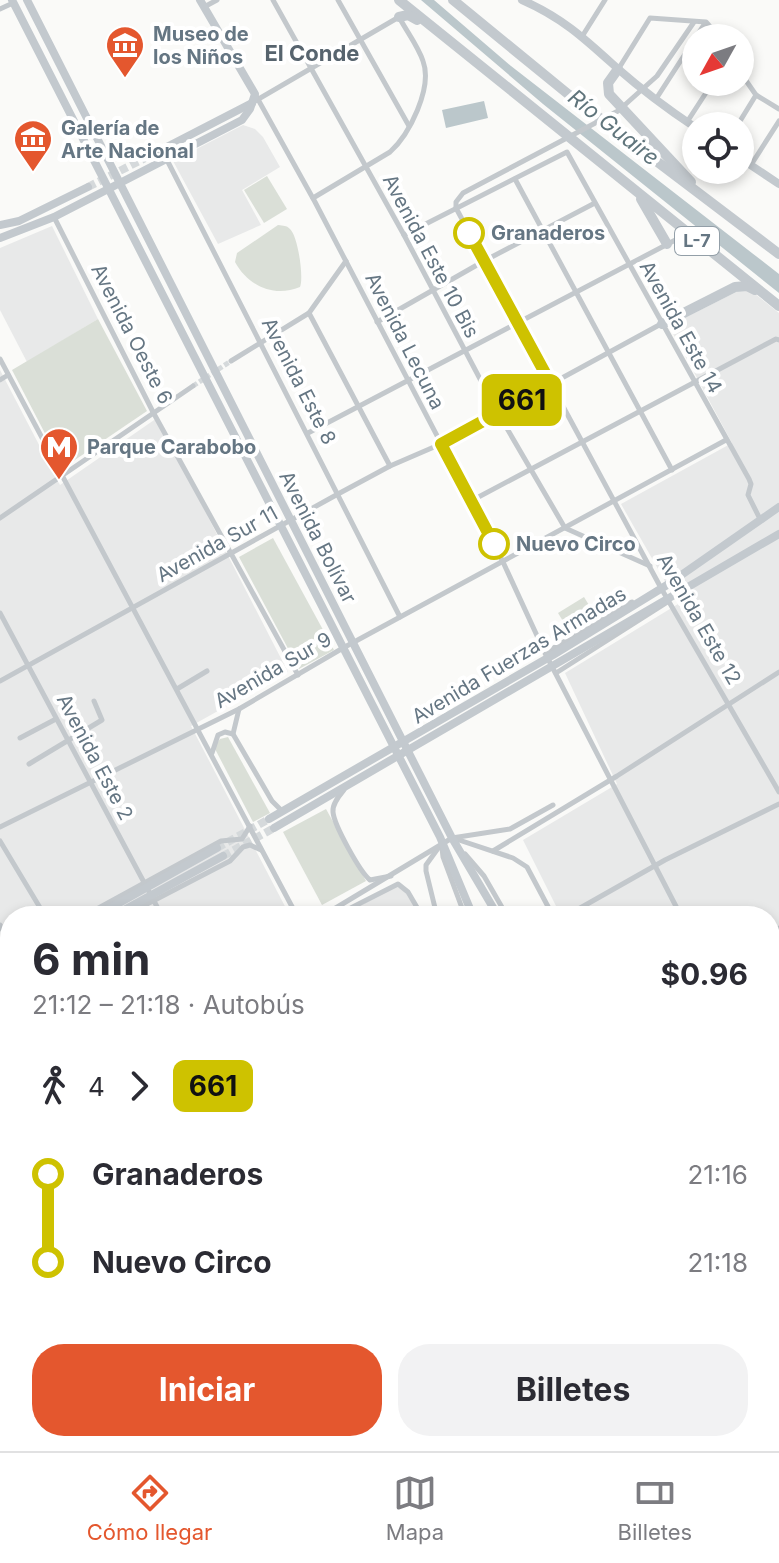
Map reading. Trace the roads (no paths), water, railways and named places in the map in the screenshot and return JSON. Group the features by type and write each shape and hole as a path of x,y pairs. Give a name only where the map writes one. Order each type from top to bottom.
{"highway":[{"name":"L-7","path":"399,0 779,306"},
{"name":"L-7","path":"453,0 478,23 779,254"},
{"path":"461,0 478,23"},
{"path":"399,17 408,15 414,18 485,72"},
{"path":"618,69 608,83 609,94 711,204"},
{"path":"629,186 644,203 667,244"},
{"path":"662,324 735,287 747,286 766,296"}],"main road":[{"name":"Avenida Bolívar","path":"27,0 452,838 492,906"},
{"path":"522,0 543,9 583,35 618,69 682,118"},
{"name":"Avenida Bolívar","path":"13,1 401,761 442,843 469,906"},
{"name":"Avenida Lecuna","path":"202,4 255,99"},
{"path":"159,151 255,99"},
{"path":"0,238 54,217 242,120 255,99"},
{"path":"242,120 243,108"},
{"path":"754,167 779,183"},
{"path":"0,225 19,221 88,187"},
{"name":"Avenida Fuerzas Armadas","path":"269,819 553,655 661,588 779,507"},
{"name":"Avenida Fuerzas Armadas","path":"274,828 778,538"},
{"path":"119,906 223,852"},
{"path":"126,906 149,891"}],"street":[{"path":"202,4 217,0"},
{"name":"Avenida Este 10 Bis","path":"273,0 404,235 498,413 565,528"},
{"path":"338,0 410,127"},
{"path":"543,9 548,0"},
{"path":"583,35 605,0"},
{"path":"0,9 13,1"},
{"path":"255,99 399,17 423,60 426,72 419,105 410,127 390,152 313,198"},
{"path":"618,69 650,18 706,22"},
{"path":"456,208 458,196 468,190 618,111 645,88 694,22"},
{"path":"656,99 706,22"},
{"path":"754,92 779,109"},
{"path":"746,112 756,95"},
{"name":"Avenida Lecuna","path":"255,99 313,198 503,562 546,655 676,906"},
{"path":"754,160 779,121"},
{"name":"Avenida Este 14","path":"515,179 567,152 593,204 749,479 748,495 760,519"},
{"name":"Avenida Este 8","path":"167,160 400,617"},
{"path":"404,235 515,179 672,470"},
{"path":"377,322 593,204"},
{"name":"Avenida Este 12","path":"456,208 661,588 779,792"},
{"name":"Avenida Oeste 6","path":"54,217 153,412 298,676"},
{"path":"308,433 683,236"},
{"path":"231,361 309,313 346,261"},
{"path":"309,313 390,466"},
{"name":"Avenida Sur 11","path":"0,681 338,494 390,466 441,444 662,324"},
{"path":"471,501 778,339"},
{"path":"0,359 292,906"},
{"path":"0,380 8,375"},
{"path":"0,518 193,386"},
{"name":"Avenida Sur 9","path":"0,827 239,709 343,648 726,440"},
{"path":"565,528 650,566"},
{"path":"546,655 652,590 661,588"},
{"path":"555,672 658,610 669,600"},
{"name":"Avenida Este 2","path":"0,613 157,906"},
{"path":"177,689 207,671"},
{"path":"493,851 611,780 779,672"},
{"path":"29,764 102,720 94,701"},
{"path":"239,709 233,734 272,801 283,812"},
{"path":"20,738 56,719"},
{"path":"212,753 218,735 225,732 233,734"},
{"path":"346,788 337,800 333,813 357,862 370,880 392,876"},
{"path":"584,906 779,804"},
{"path":"339,906 452,838 517,827 553,805"},
{"path":"247,818 249,831 242,839 223,852 169,893 149,891 160,875 223,852 246,846 255,846 264,852"},
{"path":"452,838 513,858 527,867 548,906"},
{"path":"452,838 484,876 501,906"},
{"path":"0,841 39,906"},
{"path":"434,906 426,878 426,865 442,843"},
{"path":"442,843 443,857 461,906"},
{"path":"355,906 398,884 408,892 416,906"},
{"path":"113,906 137,898"},
{"path":"131,906 137,898"}],"tunnel":[{"path":"88,187 159,151"},
{"path":"193,386 231,361"},
{"path":"217,848 269,819"},
{"path":"223,856 274,828"}],"place":[{"name":"Museo de los Niños","path":"125,79"},
{"name":"Galería de Arte Nacional","path":"33,173"},
{"name":"Granaderos","path":"469,233"},
{"name":"Parque Carabobo","path":"59,481"},
{"name":"Nuevo Circo","path":"494,544"}],"district":[{"name":"El Conde","path":"312,53"}],"water label":[{"name":"Río Guaire","path":"614,127"}]}
